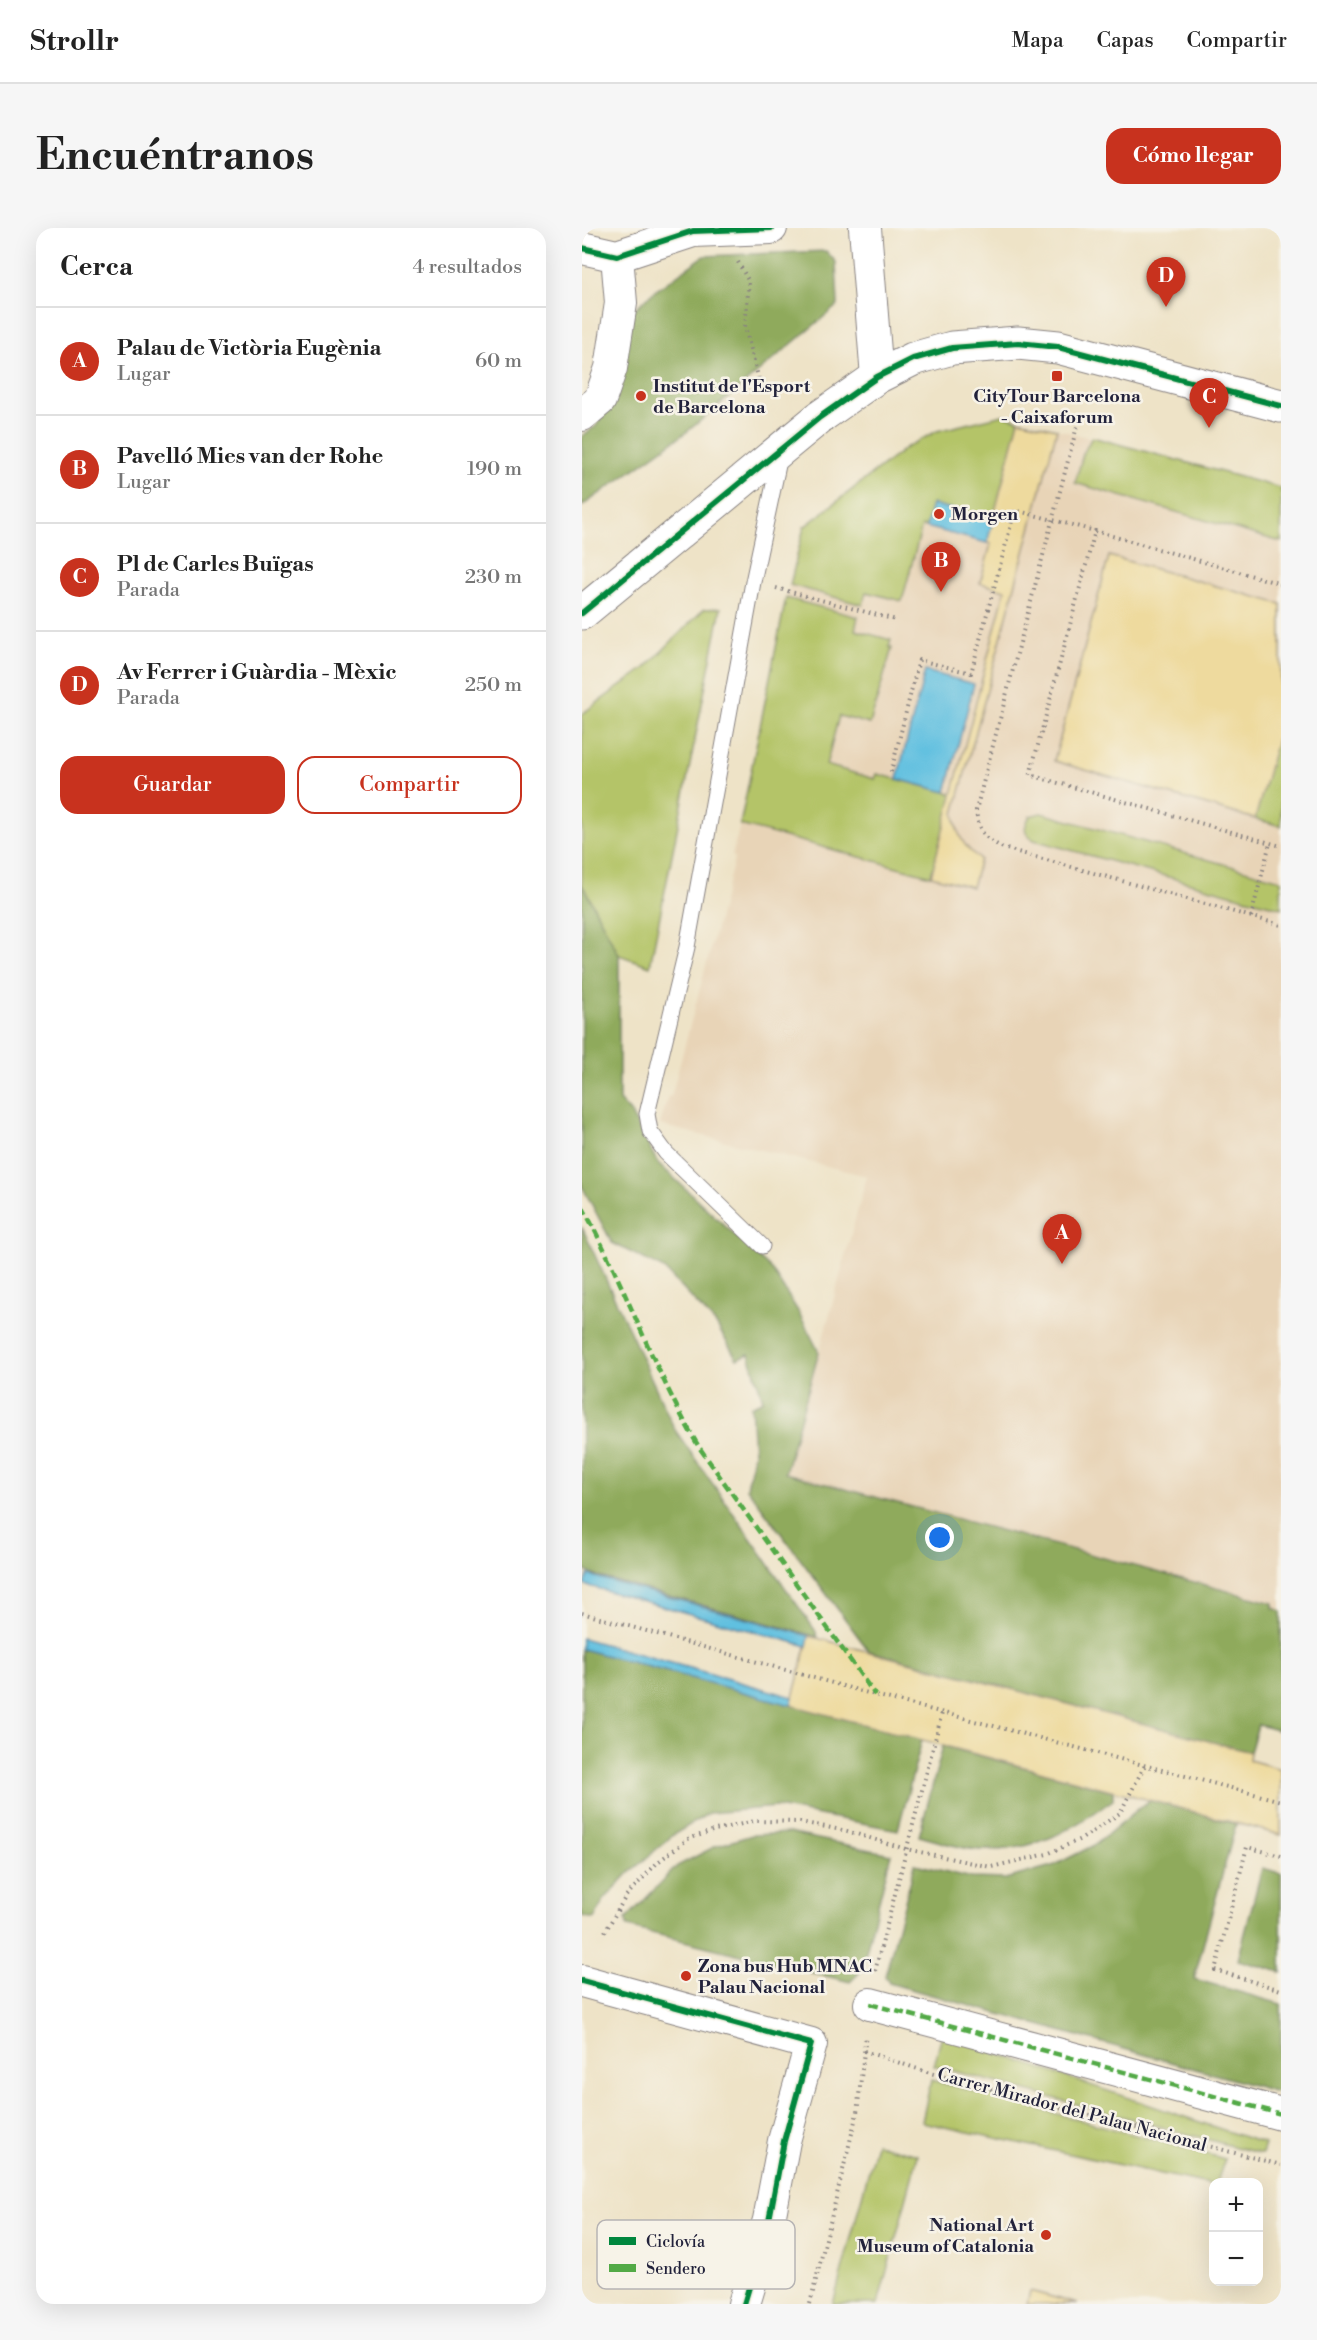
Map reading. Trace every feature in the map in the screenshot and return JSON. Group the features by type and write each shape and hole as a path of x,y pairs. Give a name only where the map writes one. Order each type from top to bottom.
{"street":[{"path":"582,248 617,256 693,231 771,228"},
{"path":"865,228 877,377"},
{"path":"582,414 600,400 611,368 621,303 617,256"},
{"path":"582,612 820,417 877,377 913,359 952,348 1018,343 1058,347 1281,406"},
{"path":"582,1981 811,2044 784,2141 769,2220"},
{"path":"870,2004 1281,2114"},
{"path":"744,2304 748,2289"}],"lane":[{"path":"762,1246 666,1153 650,1131 647,1114 687,947 753,582 782,447"}],"path":[{"path":"733,255 749,282 745,327 760,384"},
{"path":"1080,415 976,810 978,826 988,840 1003,848 1281,925"},
{"path":"891,772 920,660 971,673 1015,510 1281,584"},
{"path":"1095,531 1030,775 1281,846"},
{"path":"795,593 897,620"},
{"path":"1251,917 1270,843"},
{"path":"582,1613 942,1713 1281,1801"},
{"path":"875,1973 942,1713"},
{"path":"605,1932 626,1896 658,1862 688,1839 715,1830 755,1821 800,1822 847,1831 906,1849 991,1867 1047,1854 1083,1838 1120,1813 1145,1765"},
{"path":"1281,1856 1247,1847 1215,1970 1281,1990"},
{"path":"810,2304 857,2114 870,2004"}],"shaded area":[{"path":"1003,415 1281,488 1281,1611 1273,1608 1273,1603 784,1473 794,1437 796,1438 867,1176 660,1125 668,1096 671,1097 735,857 732,856 786,598 804,527 907,447 937,431"}],"green space":[{"path":"826,251 836,262 838,305 688,431 582,506 582,436 596,426 610,402 632,311 655,291 704,256"},
{"path":"1003,415 1019,420 993,520 932,504 926,527 922,526 902,601 866,592 863,605 790,585 804,527 907,447 937,431"},
{"path":"1092,437 1281,488 1281,542 1075,483 1083,454"},
{"path":"786,598 858,617 855,630 891,640 889,647 892,648 870,724 839,716 826,765 875,779 877,774 953,794 931,876 740,825"},
{"path":"721,608 650,966 619,955 582,884 582,714 645,668 704,609"},
{"path":"1281,726 1281,826 1255,819"},
{"path":"1041,813 1281,880 1281,908 1034,840 1027,835 1025,826 1030,816"},
{"path":"582,884 619,955 619,1100 630,1112 658,1163 772,1270 798,1311 819,1352 785,1473 1273,1603 1273,1608 1281,1611 1281,1731 1258,1725 1250,1752 869,1651 747,1488 754,1453 751,1406 763,1400 749,1354 737,1359 716,1324 664,1269 612,1243 582,1186"},
{"path":"582,1227 675,1430 818,1637 593,1575 582,1569"},
{"path":"582,1649 922,1740 898,1830 777,1807 709,1813 673,1835 628,1874 604,1900 594,1919 582,1916"},
{"path":"943,1746 1113,1791 1113,1800 1067,1830 1036,1843 1019,1847 974,1850 919,1836"},
{"path":"1149,1800 1236,1824 1194,1979 1281,2004 1281,2093 889,1983 885,1976 915,1864 972,1878 1006,1879 1055,1865 1096,1844"},
{"path":"789,1833 891,1854 861,1971 850,1982 627,1927 626,1919 677,1866 716,1846 752,1835"},
{"path":"1262,1868 1281,1873 1281,1972 1238,1960"},
{"path":"942,2035 1265,2144 1262,2154 934,2066"},
{"path":"931,2080 1225,2159 1218,2178 1209,2178 1209,2184 922,2122"},
{"path":"876,2144 918,2155 878,2304 833,2304"}],"sand":[{"path":"1019,420 1057,429 954,814 962,840 980,859 972,887 931,876 1005,590 980,583 991,544 987,542"},
{"path":"1109,556 1281,604 1281,726 1255,819 1054,761"},
{"path":"809,1636 1250,1752 1249,1760 1281,1769 1281,1835 791,1705"},
{"path":"1030,2291 1077,2304 1027,2304"}],"water":[{"path":"932,504 993,520 987,543 926,527"},
{"path":"925,671 974,684 946,792 897,779"},
{"path":"588,1575 809,1636 807,1646 585,1585"},
{"path":"582,1638 793,1697 791,1705 582,1649"}],"marked path":[{"path":"582,1206 667,1388 699,1447 875,1695"},
{"path":"870,2004 1281,2114"}],"cycle path":[{"path":"582,248 617,256 693,231 771,228"},
{"path":"582,613 820,417 877,377 913,359 952,348 1018,343 1058,347 1281,406"},
{"path":"582,1981 811,2044 784,2141 769,2220"},
{"path":"744,2304 748,2289"}],"place":[{"name":"Av Ferrer i Guàrdia - Mèxic","path":"1166,307"},
{"name":"CityTour Barcelona - Caixaforum","path":"1057,376"},
{"name":"Institut de l'Esport de Barcelona","path":"641,396"},
{"name":"Pl de Carles Buïgas","path":"1209,428"},
{"name":"Morgen","path":"939,514"},
{"name":"Pavelló Mies van der Rohe","path":"941,592"},
{"name":"Palau de Victòria Eugènia","path":"1062,1264"},
{"name":"Zona bus Hub MNAC Palau Nacional","path":"686,1976"},
{"name":"National Art Museum of Catalonia","path":"1046,2235"}]}
